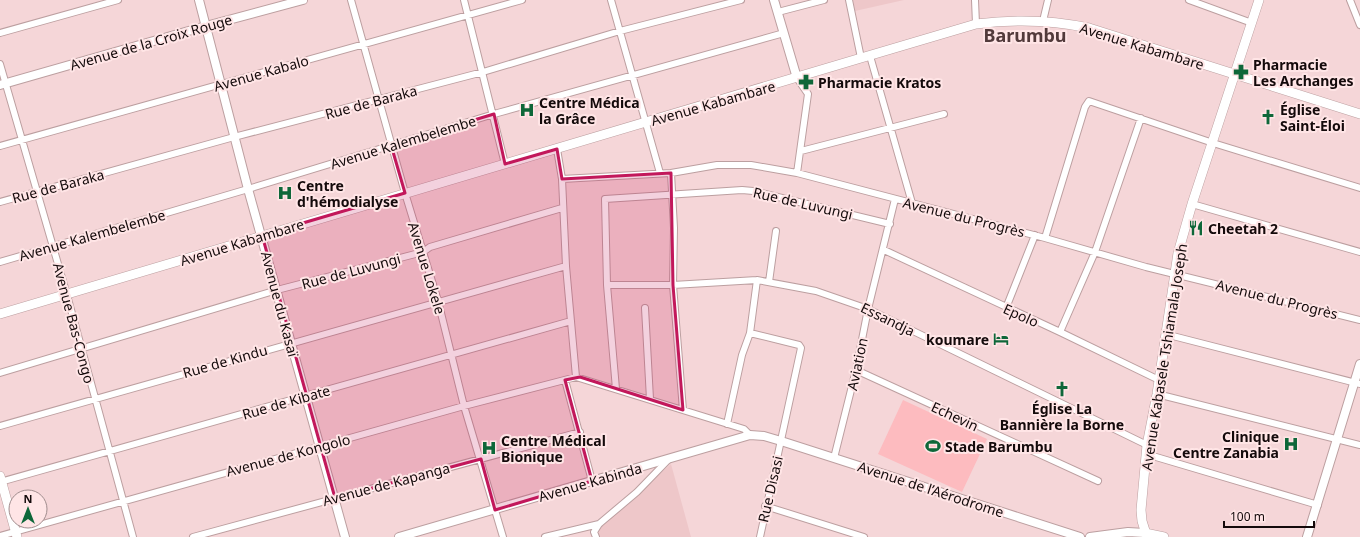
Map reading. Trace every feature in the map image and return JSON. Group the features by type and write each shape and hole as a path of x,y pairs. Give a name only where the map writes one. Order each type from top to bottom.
{"main road":[{"name":"Avenue Kabasele Tshiamala Joseph","path":"1146,535 1141,510 1147,449 1157,394 1174,274 1192,204 1259,0"},
{"name":"Avenue Kabambare","path":"0,314 976,24 1013,21 1043,21 1089,28 1360,114"},
{"path":"0,480 17,534"},
{"path":"1146,535 1164,537"}],"street":[{"path":"0,33 118,0"},
{"name":"Avenue du Kasaï","path":"199,0 248,189 262,235 290,342 321,446 345,537"},
{"name":"Avenue de la Croix Rouge","path":"3,84 303,0"},
{"name":"Avenue Lokele","path":"351,0 404,193 438,301 464,406 503,537"},
{"path":"464,0 494,114 505,164"},
{"name":"Avenue Kabalo","path":"0,146 522,0"},
{"path":"611,0 660,173"},
{"name":"Rue de Baraka","path":"0,202 234,137 483,72 620,31 741,0"},
{"path":"774,0 796,78 808,94 797,173"},
{"path":"778,12 824,0"},
{"path":"848,0 865,57 890,129 912,203"},
{"path":"975,0 976,24"},
{"path":"1043,21 1048,0"},
{"path":"1189,0 1252,23"},
{"path":"1350,0 1360,25"},
{"name":"Avenue Kalembelembe","path":"0,262 248,189 494,114 632,74 784,33"},
{"name":"Avenue Bas-Congo","path":"0,64 3,84 23,140 38,192 133,537"},
{"path":"1045,238 1086,103 1093,101 1213,142 1360,188"},
{"path":"801,151 944,114"},
{"path":"1060,332 1095,252 1141,118"},
{"path":"557,149 562,179 562,208 566,266 576,377 744,429 750,435"},
{"name":"Avenue du Progrès","path":"562,179 671,173 717,164 750,165 797,173 1035,235 1174,274 1360,320"},
{"path":"671,173 673,285 683,410"},
{"name":"Rue de Luvungi","path":"607,285 604,201 607,198 753,191 890,224"},
{"name":"Aviation","path":"834,458 856,370 868,309 884,250 895,199"},
{"path":"1192,204 1360,252"},
{"name":"Rue de Luvungi","path":"0,373 277,290 423,252 430,247 562,208"},
{"path":"769,282 776,231"},
{"path":"1006,308 1035,235"},
{"name":"Epolo","path":"884,250 1159,380"},
{"name":"Rue de Kindu","path":"0,426 290,342 566,266"},
{"path":"727,424 742,355 750,333 757,280"},
{"name":"Essandja","path":"607,285 673,285 757,280 816,291 868,309 1147,449 1318,505"},
{"path":"607,285 616,389"},
{"path":"645,308 650,399"},
{"name":"Rue de Kibate","path":"0,480 109,451 571,321"},
{"name":"Rue Disasi","path":"750,333 799,345 802,348 765,506 760,537"},
{"path":"1166,334 1357,383"},
{"path":"1307,537 1357,383 1360,364"},
{"name":"Echevin","path":"856,370 1098,481"},
{"name":"Avenue de Kongolo","path":"0,536 17,534 123,501 464,406 576,377"},
{"path":"565,380 592,481"},
{"path":"1157,394 1360,445"},
{"name":"Avenue de Kapanga","path":"193,537 580,432"},
{"name":"Avenue Kabinda","path":"399,537 750,435 764,436 781,441"},
{"name":"Avenue de l’Aérodrome","path":"781,441 1080,537"},
{"path":"596,537 594,532 599,524 638,492 668,459"},
{"path":"765,506 864,537"},
{"path":"544,537 599,524"},
{"path":"1090,537 1128,532 1146,535"}],"highlighted area":[{"path":"494,114 505,164 557,149 562,179 671,173 673,285 683,410 580,377 565,380 592,481 495,510 481,459 335,498 262,235 405,193 391,145"}],"shaded area":[{"path":"853,0 904,0 855,11"},
{"name":"Stade Barumbu","path":"903,400 987,439 962,492 878,454"},
{"path":"671,464 691,537 598,537 599,527"}],"place":[{"name":"Pharmacie Les Archanges","path":"1241,72"},
{"name":"Pharmacie Kratos","path":"806,82"},
{"name":"Centre Médica la Grâce","path":"527,110"},
{"name":"Église Saint-Éloi","path":"1268,117"},
{"name":"Centre d'hémodialyse","path":"285,193"},
{"name":"Cheetah 2","path":"1196,228"},
{"name":"koumare","path":"1001,339"},
{"name":"Église La Bannière la Borne","path":"1062,389"},
{"name":"Clinique Centre Zanabia","path":"1291,444"},
{"name":"Stade Barumbu","path":"933,446"},
{"name":"Centre Médical Bionique","path":"489,448"}],"district":[{"name":"Barumbu","path":"1025,35"}]}
